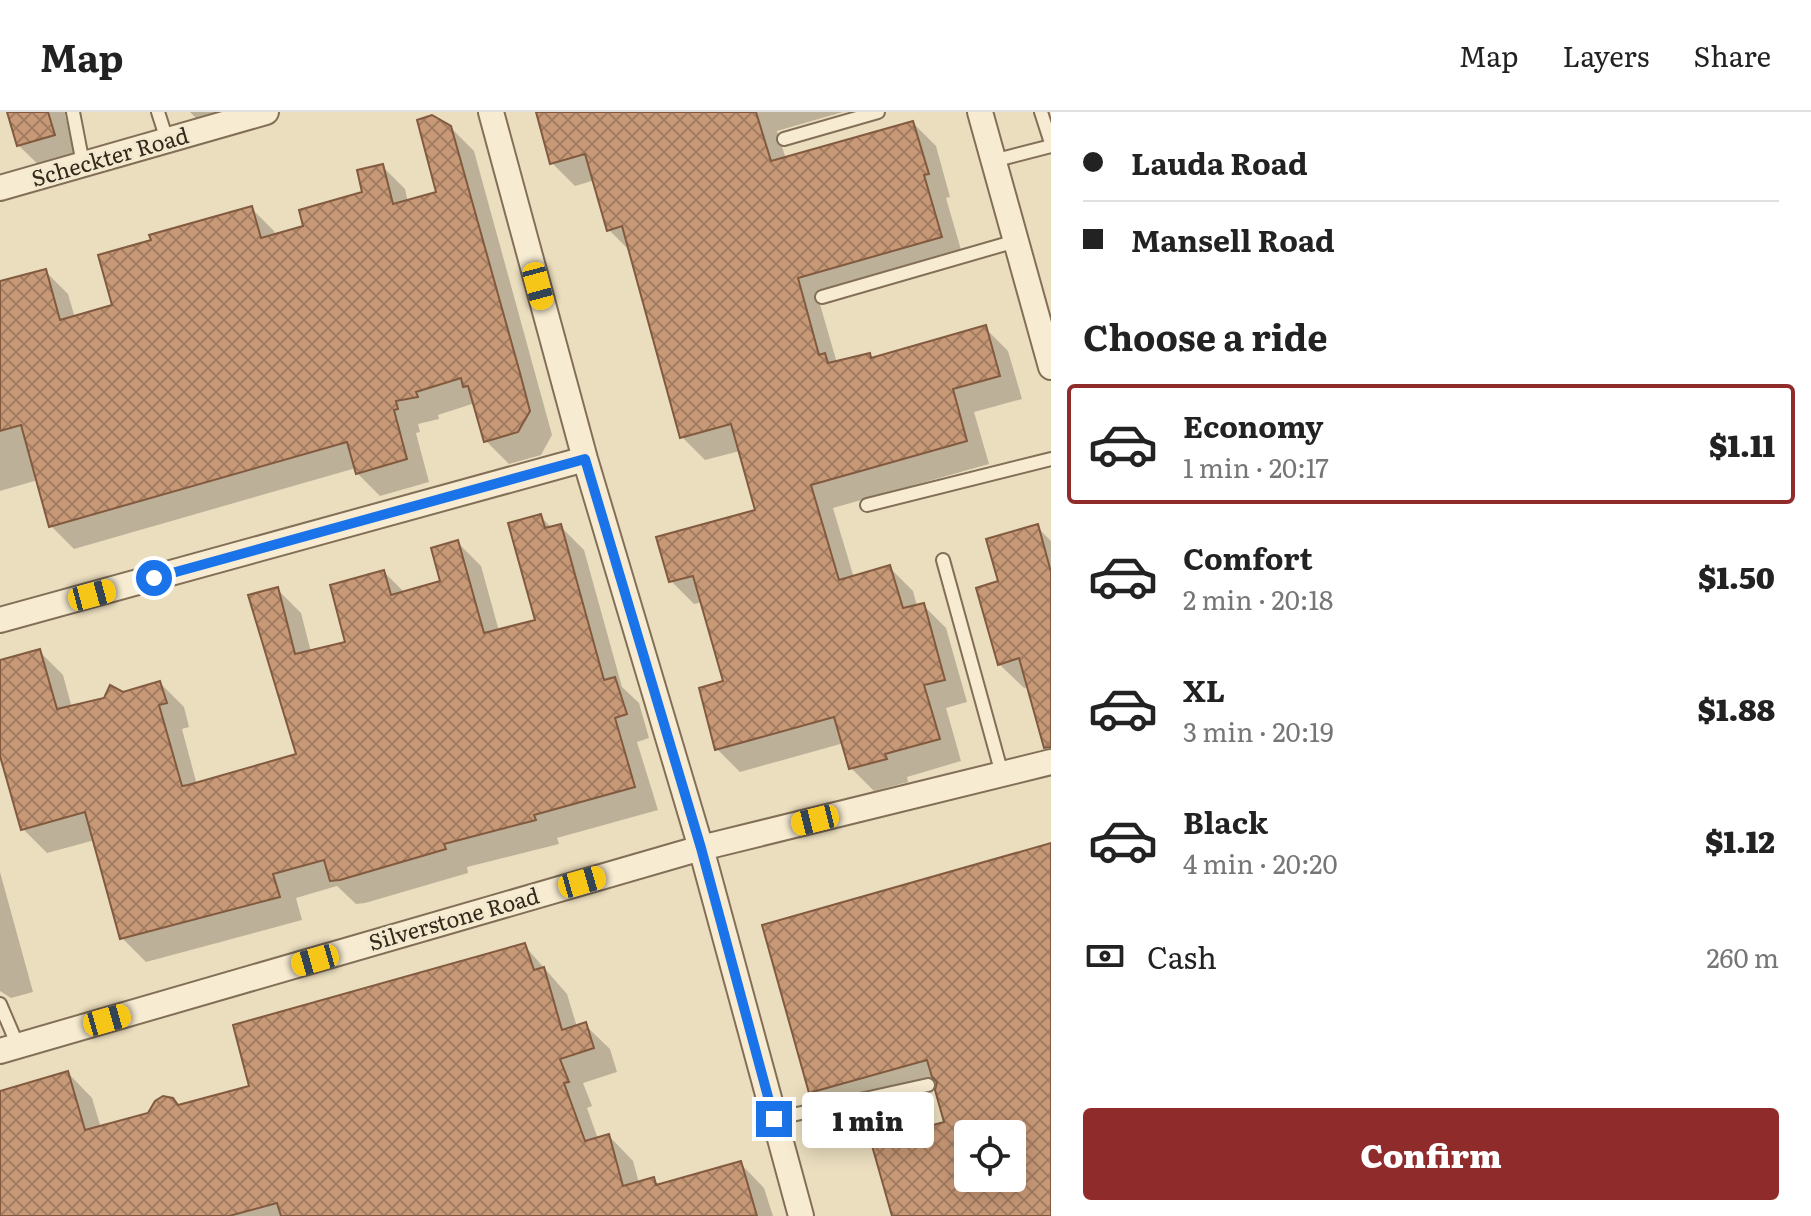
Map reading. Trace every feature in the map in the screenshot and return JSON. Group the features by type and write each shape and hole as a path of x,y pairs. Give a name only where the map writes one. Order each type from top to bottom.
{"street":[{"name":"Scheckter Road","path":"0,188 266,112"},
{"path":"491,112 585,459 701,848 801,1216"},
{"path":"980,112 1051,367"},
{"path":"0,620 585,459"},
{"name":"Silverstone Road","path":"9,1048 701,848 1051,762"}],"lane":[{"path":"73,112 83,164"},
{"path":"158,112 167,140"},
{"path":"784,139 878,112"},
{"path":"993,161 1051,144 1041,112"},
{"path":"822,297 1016,241"},
{"path":"867,505 1051,459"},
{"path":"943,560 1002,774"},
{"path":"0,1004 9,1048"},
{"path":"774,1119 928,1085"}],"building":[{"path":"7,112 48,112 55,135 17,146"},
{"path":"536,112 756,112 771,161 913,121 929,174 924,175 942,237 798,278 819,355 825,353 828,363 870,353 871,358 986,325 1000,376 953,389 967,441 811,485 839,580 890,565 903,608 924,603 945,680 924,685 940,739 885,754 887,759 849,769 834,717 715,750 699,688 723,681 693,576 669,582 656,537 755,510 731,424 680,438 622,226 607,231 585,154 550,164"},
{"path":"432,115 451,126 520,373 530,411 518,432 484,442 468,386 463,387 461,378 416,392 418,397 396,401 398,409 394,410 407,459 356,474 347,442 49,527 21,425 0,431 0,281 46,269 60,320 112,305 98,255 151,240 149,235 252,206 261,238 303,226 299,210 362,192 357,170 383,164 393,204 436,192 417,120"},
{"path":"541,514 545,528 561,524 604,680 615,677 627,714 615,718 635,787 534,815 536,820 444,844 446,849 340,880 330,881 324,860 273,874 280,897 120,939 85,812 21,830 0,756 0,660 40,649 57,709 104,698 110,685 123,692 160,681 167,703 159,705 182,786 188,785 296,754 248,595 278,587 295,654 345,642 330,585 384,570 391,595 440,581 431,548 458,540 484,633 535,620 508,523"},
{"path":"1038,524 1051,572 1051,747 1044,748 1019,658 998,665 976,588 998,581 986,539"},
{"path":"1051,843 1051,1216 892,1216 871,1142 944,1122 935,1090 937,1082 932,1077 927,1060 809,1093 762,925"},
{"path":"525,943 534,970 544,967 562,1030 586,1022 594,1048 560,1059 569,1082 564,1083 585,1141 609,1134 623,1186 654,1177 656,1185 741,1161 757,1216 281,1216 277,1203 229,1216 0,1216 0,1091 68,1071 85,1130 148,1113 155,1101 163,1096 173,1098 178,1105 249,1086 233,1025"}],"route":[{"path":"154,578 585,459 701,848 774,1119"}]}
